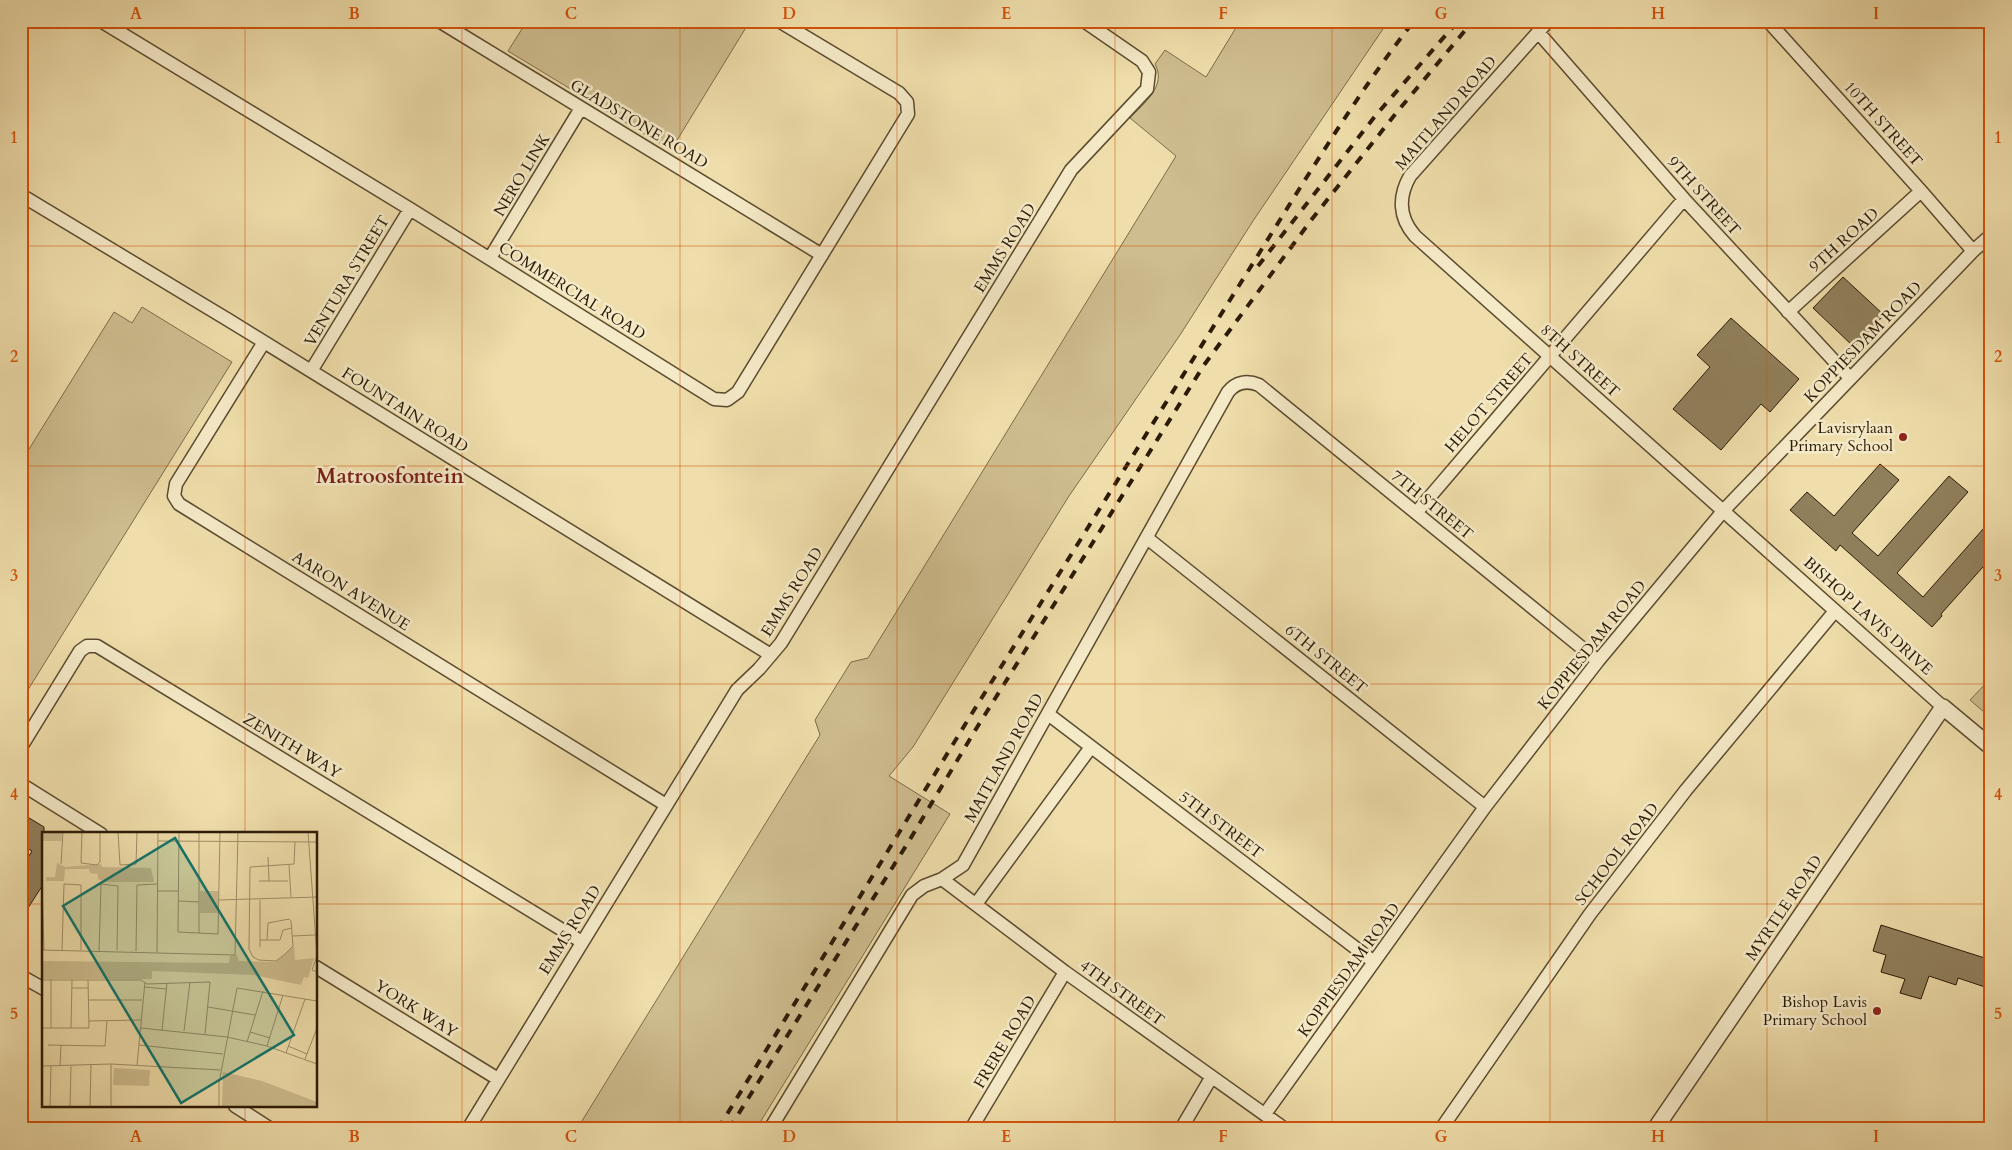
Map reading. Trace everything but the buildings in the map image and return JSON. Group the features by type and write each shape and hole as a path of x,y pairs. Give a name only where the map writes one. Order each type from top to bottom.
{"street":[{"name":"COMMERCIAL ROAD","path":"101,21 490,258 714,399 727,400 738,392 908,114 907,102 899,94 779,21"},
{"name":"GLADSTONE ROAD","path":"439,21 822,255"},
{"name":"EMMS ROAD","path":"468,1129 737,690 759,669 786,635 1071,170 1144,93 1149,84 1149,72 1142,61 1084,21"},
{"name":"MAITLAND ROAD","path":"1415,236 1405,222 1401,204 1402,194 1410,176 1548,21"},
{"name":"10TH STREET","path":"1768,21 1973,251"},
{"name":"9TH STREET","path":"1538,32 1684,199 1850,378"},
{"name":"NERO LINK","path":"490,258 581,108"},
{"name":"9TH ROAD","path":"1788,312 1921,191"},
{"name":"FOUNTAIN ROAD","path":"21,195 264,342 771,655"},
{"name":"HELOT STREET","path":"1416,513 1684,199"},
{"name":"VENTURA STREET","path":"311,371 410,209"},
{"name":"KOPPIESDAM ROAD","path":"1265,1114 1485,807 1598,661 1724,510 1973,251 1991,235"},
{"name":"8TH STREET","path":"1415,236 1724,510"},
{"name":"AARON AVENUE","path":"264,342 176,484 174,496 179,504 666,805"},
{"name":"MAITLAND ROAD","path":"770,1129 912,895 924,886 942,879 963,865 1228,392 1243,382"},
{"name":"7TH STREET","path":"1243,382 1259,385 1598,661"},
{"name":"BISHOP LAVIS DRIVE","path":"1724,510 1942,707 1991,746"},
{"name":"6TH STREET","path":"1147,538 1485,807"},
{"name":"SCHOOL ROAD","path":"1441,1129 1590,914 1686,790 1835,611"},
{"name":"ZENITH WAY","path":"21,747 80,651 87,646 96,646 582,942"},
{"name":"MYRTLE ROAD","path":"1655,1129 1942,707"},
{"name":"5TH STREET","path":"1048,714 1374,962"},
{"path":"976,904 1091,747"},
{"path":"21,784 98,832"},
{"name":"4TH STREET","path":"942,879 1211,1078 1285,1129"},
{"name":"YORK WAY","path":"318,968 498,1079"},
{"name":"FRERE ROAD","path":"972,1129 1066,972"},
{"path":"21,976 42,988"},
{"path":"1181,1129 1211,1078"},
{"path":"238,1108 271,1129"}],"shaded area":[{"path":"527,21 750,21 671,150 508,51"},
{"path":"1240,21 1393,21 1385,26 1253,221 1180,335 1069,496 913,747 889,776 950,814 756,1129 577,1129 820,735 815,720 851,662 868,658 1176,156 1130,118 1156,87 1158,72 1155,64 1165,50 1206,77"},
{"path":"142,307 232,362 21,701 21,462 114,312 132,323"},
{"path":"1991,678 1991,718 1970,700"}],"railway":[{"path":"718,1129 966,723 1303,183 1370,81 1414,21"},
{"path":"1258,266 1376,115 1458,21"},
{"path":"729,1129 1204,365 1312,219 1397,112 1473,21"}],"place":[{"name":"Lavisrylaan Primary School","path":"1903,437"},
{"name":"Bishop Lavis Primary School","path":"1877,1011"}],"district":[{"name":"Matroosfontein","path":"390,476"}]}
